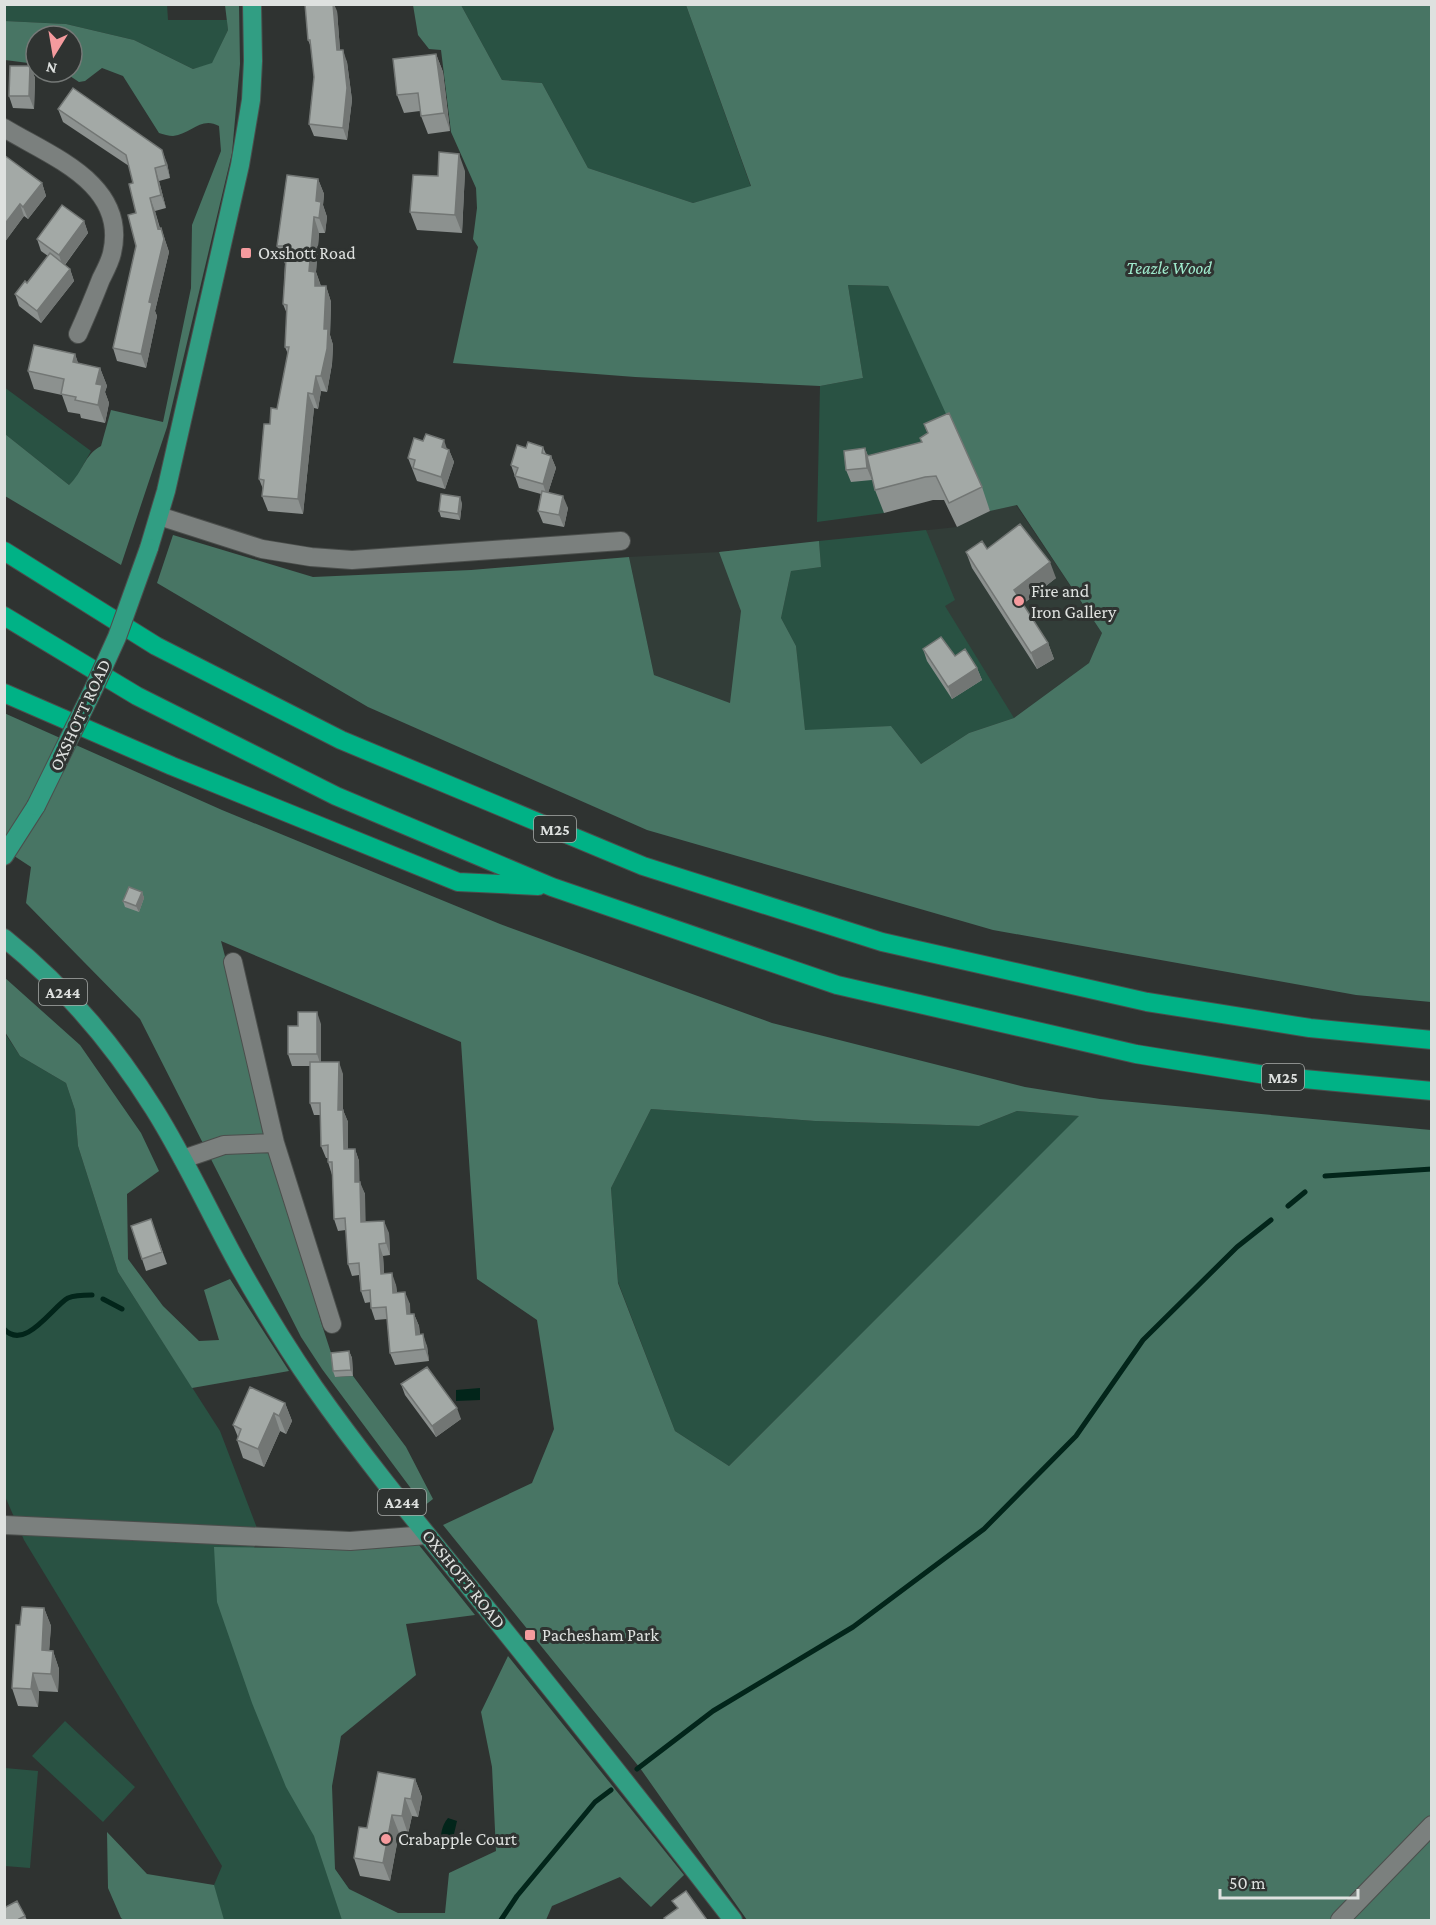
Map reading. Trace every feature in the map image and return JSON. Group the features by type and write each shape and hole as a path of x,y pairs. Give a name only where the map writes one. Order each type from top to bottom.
{"highway":[{"name":"M25","path":"4,551 156,646 341,740 643,866 882,942 1147,1002 1310,1028 1431,1040"},
{"name":"M25","path":"4,616 137,696 336,796 552,887 848,988 1136,1054 1272,1076 1431,1091"},
{"name":"M25","path":"4,693 172,766 458,882 552,887"}],"main road":[{"name":"OXSHOTT ROAD","path":"4,856 36,806 93,690 117,637 159,516 240,165 251,90 254,38 252,4"},
{"name":"OXSHOTT ROAD","path":"4,938 26,955 77,1006 115,1052 154,1108 238,1266 287,1348 315,1388 427,1534 624,1779 733,1920"}],"street":[{"path":"4,128 91,181 105,198 113,215 112,254 78,334"},
{"path":"159,516 262,549 311,557 352,560 621,542"},
{"path":"233,962 275,1143 332,1324"},
{"path":"183,1159 224,1145 275,1143"},
{"path":"4,1525 350,1541 427,1534"},
{"path":"1340,1920 1431,1825"}],"shaded area":[{"path":"167,4 168,20 227,20 228,30 212,64 193,69 134,40 84,28 84,24 5,21 5,5"},
{"path":"461,5 686,5 751,187 693,203 588,168 542,83 502,80"},
{"path":"848,285 888,286 958,437 884,513 817,522 820,386 863,378"},
{"path":"4,387 91,451 76,478 69,485 5,434"},
{"path":"1016,505 1102,633 1089,663 1014,718 969,733 805,731 654,675 629,557 719,552 957,527 990,511"},
{"path":"926,530 955,600 945,606 1014,718 969,733 921,764 891,726 805,731 796,646 781,618 791,571 821,567 819,541"},
{"path":"4,1032 20,1056 66,1083 75,1110 78,1146 118,1272 220,1431 257,1528 254,1548 335,1869 371,1920 209,1920 214,1885 222,1866 24,1540 4,1494"},
{"path":"651,1109 815,1121 979,1126 1017,1111 1080,1116 729,1466 675,1431 618,1282 611,1188"},
{"path":"480,1388 480,1400 456,1401 456,1390"},
{"path":"65,1721 135,1787 103,1822 32,1756"},
{"path":"5,1768 38,1771 30,1868 5,1866"},
{"path":"448,1818 457,1821 451,1847 444,1847 440,1845 441,1834"}],"green space":[{"path":"225,5 239,5 240,64 232,153 167,427 121,565 5,496 5,434 69,485 91,454 101,446 111,410 163,422 191,288 192,225 221,151 219,126 213,123 201,124 179,135 159,133 123,76 102,68 84,81 84,28 134,40 193,69 212,63 228,30"},
{"name":"Teazle Wood","path":"413,5 461,5 502,80 542,83 588,168 693,203 751,186 686,5 1431,5 1431,1002 1356,995 993,930 647,830 368,707 157,583 173,535 313,577 471,570 629,557 654,675 730,703 741,611 719,552 819,541 821,567 791,571 781,618 796,646 805,730 891,726 921,764 969,733 1014,718 1089,663 1102,633 1017,505 990,511 888,286 848,285 863,378 820,386 635,377 453,363 478,247 473,239 477,208 476,188 451,132 441,50 429,49 418,35"},
{"path":"5,21 66,24 24,24 24,62 5,60"},
{"path":"4,713 222,810 500,924 772,1023 1025,1087 1100,1099 1431,1130 1431,1920 747,1920 640,1768 443,1525 532,1483 554,1429 537,1320 477,1279 461,1042 221,941 321,1322 333,1359 335,1377 353,1376 406,1447 433,1499 424,1506 322,1369 301,1337 140,1019 26,903 31,867 5,850","holes":["651,1109 815,1121 979,1126 1017,1111 1079,1116 729,1466 675,1431 618,1283 611,1188"]},
{"path":"4,977 80,1045 141,1133 159,1171 127,1194 128,1259 163,1306 199,1341 219,1340 204,1290 230,1279 289,1371 192,1388 118,1272 78,1146 75,1110 66,1083 20,1056 5,1032"},
{"path":"419,1545 475,1615 406,1624 416,1675 341,1736 332,1786 335,1869 349,1889 398,1913 445,1913 449,1873 496,1851 492,1767 481,1712 508,1656 684,1875 651,1907 620,1877 552,1906 546,1920 342,1920 314,1836 286,1787 252,1703 217,1602 214,1547 368,1549"},
{"path":"107,1832 147,1874 214,1885 224,1920 124,1920 121,1918 108,1888"}],"building":[{"path":"305,4 333,4 337,50 343,50 347,88 343,128 309,124 314,77"},
{"path":"436,54 444,113 421,116 418,93 397,95 393,59"},
{"path":"10,66 24,66 24,84 29,84 29,96 9,96"},
{"path":"73,88 162,150 166,165 155,168 161,195 150,198 158,229 161,228 164,239 149,302 152,303 141,354 113,348 136,246 128,215 136,213 129,184 133,183 126,155 58,109"},
{"path":"439,152 459,154 455,215 410,212 413,175 438,176"},
{"path":"4,155 42,183 23,207 20,204 4,225"},
{"path":"287,175 318,179 316,201 321,202 319,218 314,217 309,271 315,272 315,286 326,286 324,329 328,329 327,349 321,376 316,376 313,394 308,393 298,499 262,496 264,480 259,479 264,424 270,424 271,408 277,409 289,347 285,347 287,305 283,304 286,259 283,258 284,246 277,246"},
{"path":"62,205 84,221 59,255 37,239"},
{"path":"50,253 70,269 37,311 15,294 25,281 27,283"},
{"path":"34,345 75,354 73,362 100,368 96,384 102,385 98,405 61,394 64,379 28,371"},
{"path":"949,413 982,487 949,503 936,476 875,490 867,456 922,442 920,438 928,433 924,424"},
{"path":"426,434 444,440 442,447 449,450 441,477 413,468 415,460 408,458 414,438 423,441"},
{"path":"528,442 543,447 542,453 551,456 543,484 515,476 518,468 511,465 517,445 526,448"},
{"path":"865,448 867,468 846,470 844,451"},
{"path":"542,491 563,496 559,515 538,511"},
{"path":"441,494 460,497 458,514 439,511"},
{"path":"1020,524 1050,562 1014,590 1048,643 1031,653 966,552 982,541 987,549"},
{"path":"941,637 955,656 965,649 977,668 948,687 923,649"},
{"path":"129,887 142,892 136,906 123,901"},
{"path":"298,1012 317,1012 317,1054 288,1054 288,1026 298,1026"},
{"path":"310,1062 339,1062 338,1110 343,1110 344,1149 355,1149 355,1182 360,1182 361,1222 384,1221 386,1243 379,1244 381,1274 392,1273 393,1293 405,1292 407,1314 414,1314 416,1335 423,1334 425,1349 390,1353 386,1307 371,1308 370,1290 361,1291 359,1263 348,1264 345,1218 334,1219 332,1162 328,1162 328,1145 321,1146 320,1103 310,1103"},
{"path":"151,1219 162,1252 142,1259 131,1226"},
{"path":"349,1351 351,1370 333,1371 331,1353"},
{"path":"427,1367 457,1408 432,1426 401,1384"},
{"path":"250,1387 285,1403 279,1416 274,1413 258,1449 237,1440 241,1429 233,1425"},
{"path":"22,1607 44,1608 42,1650 53,1651 51,1674 33,1673 31,1689 12,1688 16,1625 20,1625"},
{"path":"378,1772 415,1779 411,1799 405,1798 402,1816 392,1815 383,1863 354,1858 359,1827 367,1828"},
{"path":"686,1891 707,1920 666,1920 664,1918 678,1908 672,1901"},
{"path":"17,1901 25,1916 20,1920 4,1920 4,1908"}],"waterway":[{"path":"1325,1176 1432,1169"},
{"path":"1288,1206 1305,1192"},
{"path":"637,1769 713,1711 853,1627 984,1529 1076,1436 1143,1340 1237,1247 1271,1220"},
{"path":"4,1329 12,1335 21,1335 38,1325 68,1298 92,1295"},
{"path":"103,1299 122,1309"},
{"path":"501,1920 517,1896 595,1802 611,1790"}],"place":[{"name":"Oxshott Road","path":"246,253"},
{"name":"Fire and Iron Gallery","path":"1019,601"},
{"name":"Pachesham Park","path":"530,1635"},
{"name":"Crabapple Court","path":"386,1839"}]}
